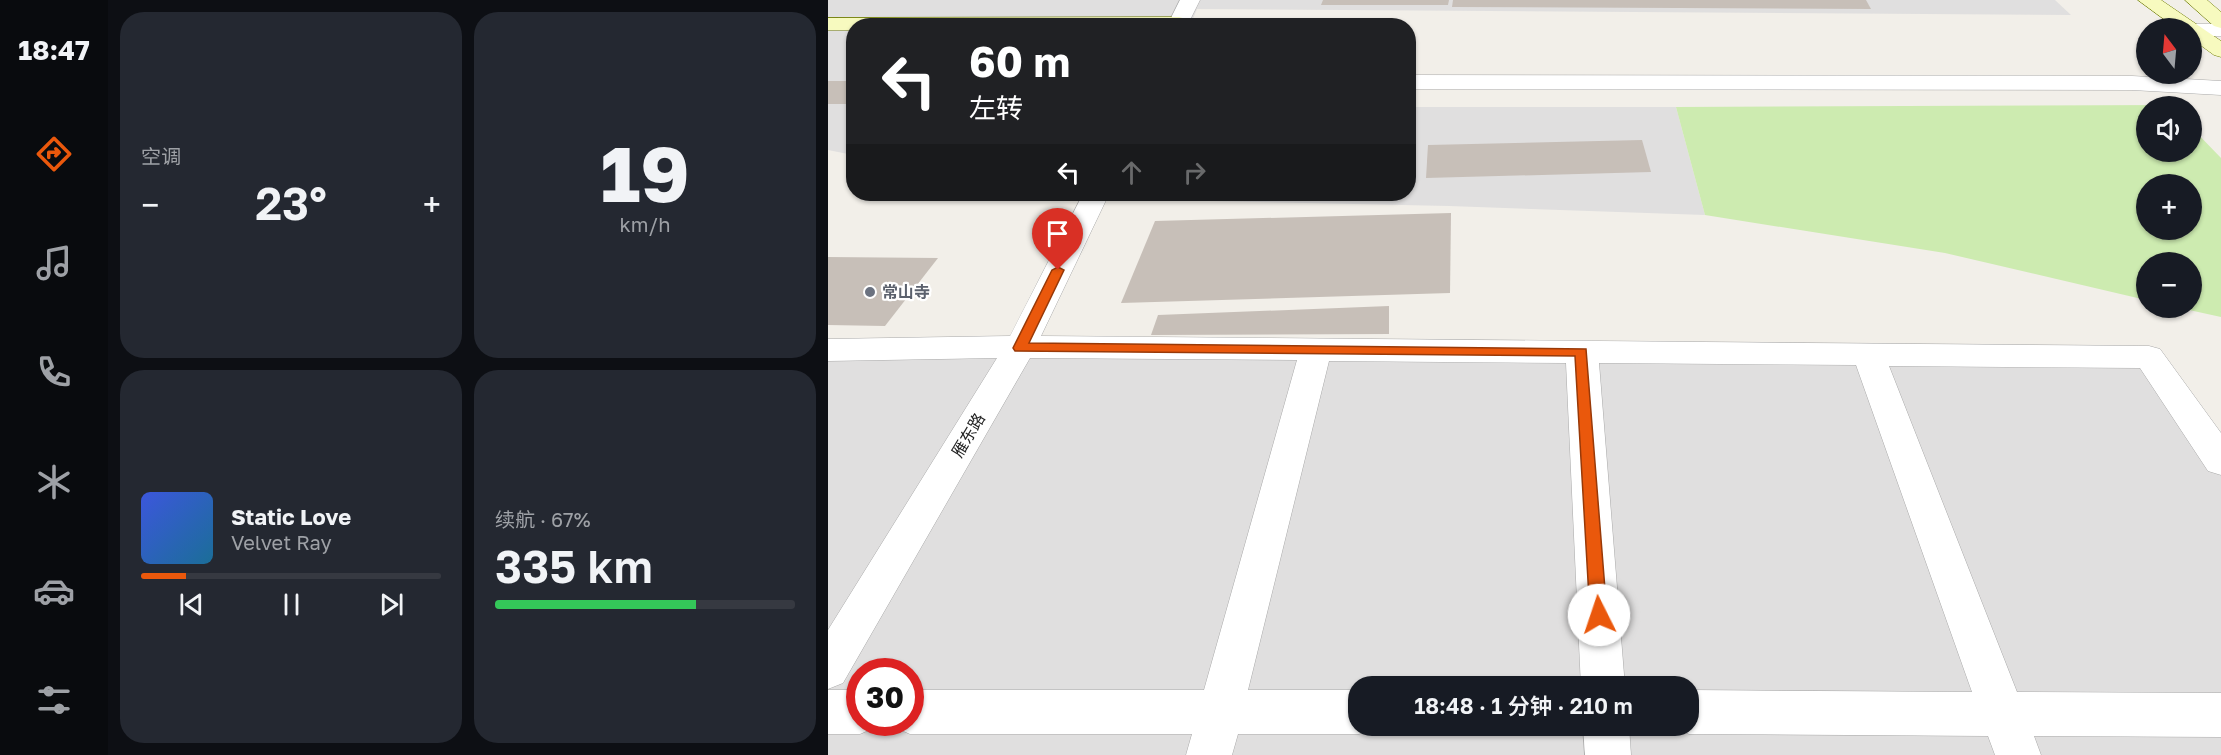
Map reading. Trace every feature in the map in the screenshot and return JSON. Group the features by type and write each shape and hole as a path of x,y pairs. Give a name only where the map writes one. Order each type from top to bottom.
{"street":[{"path":"1181,18 1191,0"},
{"path":"2148,0 2174,18"},
{"path":"2195,0 2221,22"},
{"path":"828,24 846,24"},
{"path":"2202,30 2221,30"},
{"path":"2202,38 2221,51"},
{"path":"1416,82 2133,83 2221,88"},
{"name":"雁东路","path":"828,669 1020,348 1093,201"},
{"path":"828,350 1020,348 2149,357 2221,461"},
{"path":"1209,755 1317,350"},
{"path":"1582,352 1602,676"},
{"path":"1868,354 2018,755"},
{"path":"828,712 846,712"},
{"path":"924,712 1348,712"},
{"path":"1699,712 2221,715"},
{"path":"1607,736 1608,755"}],"shaded area":[{"path":"828,0 2055,0 2071,15 1197,9 1193,18 846,18 846,154 828,150"},
{"path":"1416,107 1676,107 1705,215 1449,206 1206,201 1416,201"},
{"path":"828,352 2138,353 2221,473 2221,755 828,755"}],"green space":[{"path":"2136,105 2136,162 2202,162 2202,138 2221,158 2221,317 2202,313 2202,252 2136,252 2136,298 1945,253 1705,215 1676,107"}],"building":[{"path":"1323,0 1449,0 1448,5 1321,5"},
{"path":"1453,0 1866,0 1871,9 1452,7"},
{"path":"828,81 846,81 846,104 828,104"},
{"path":"1642,140 1651,172 1426,178 1428,145"},
{"path":"1451,213 1450,293 1121,303 1155,221"},
{"name":"常山寺","path":"828,257 938,258 885,326 828,325"},
{"path":"1389,306 1389,334 1151,335 1158,315"}],"place":[{"name":"常山寺","path":"870,292"}],"route":[{"path":"1058,270 1020,348 1582,352 1599,615"}]}
